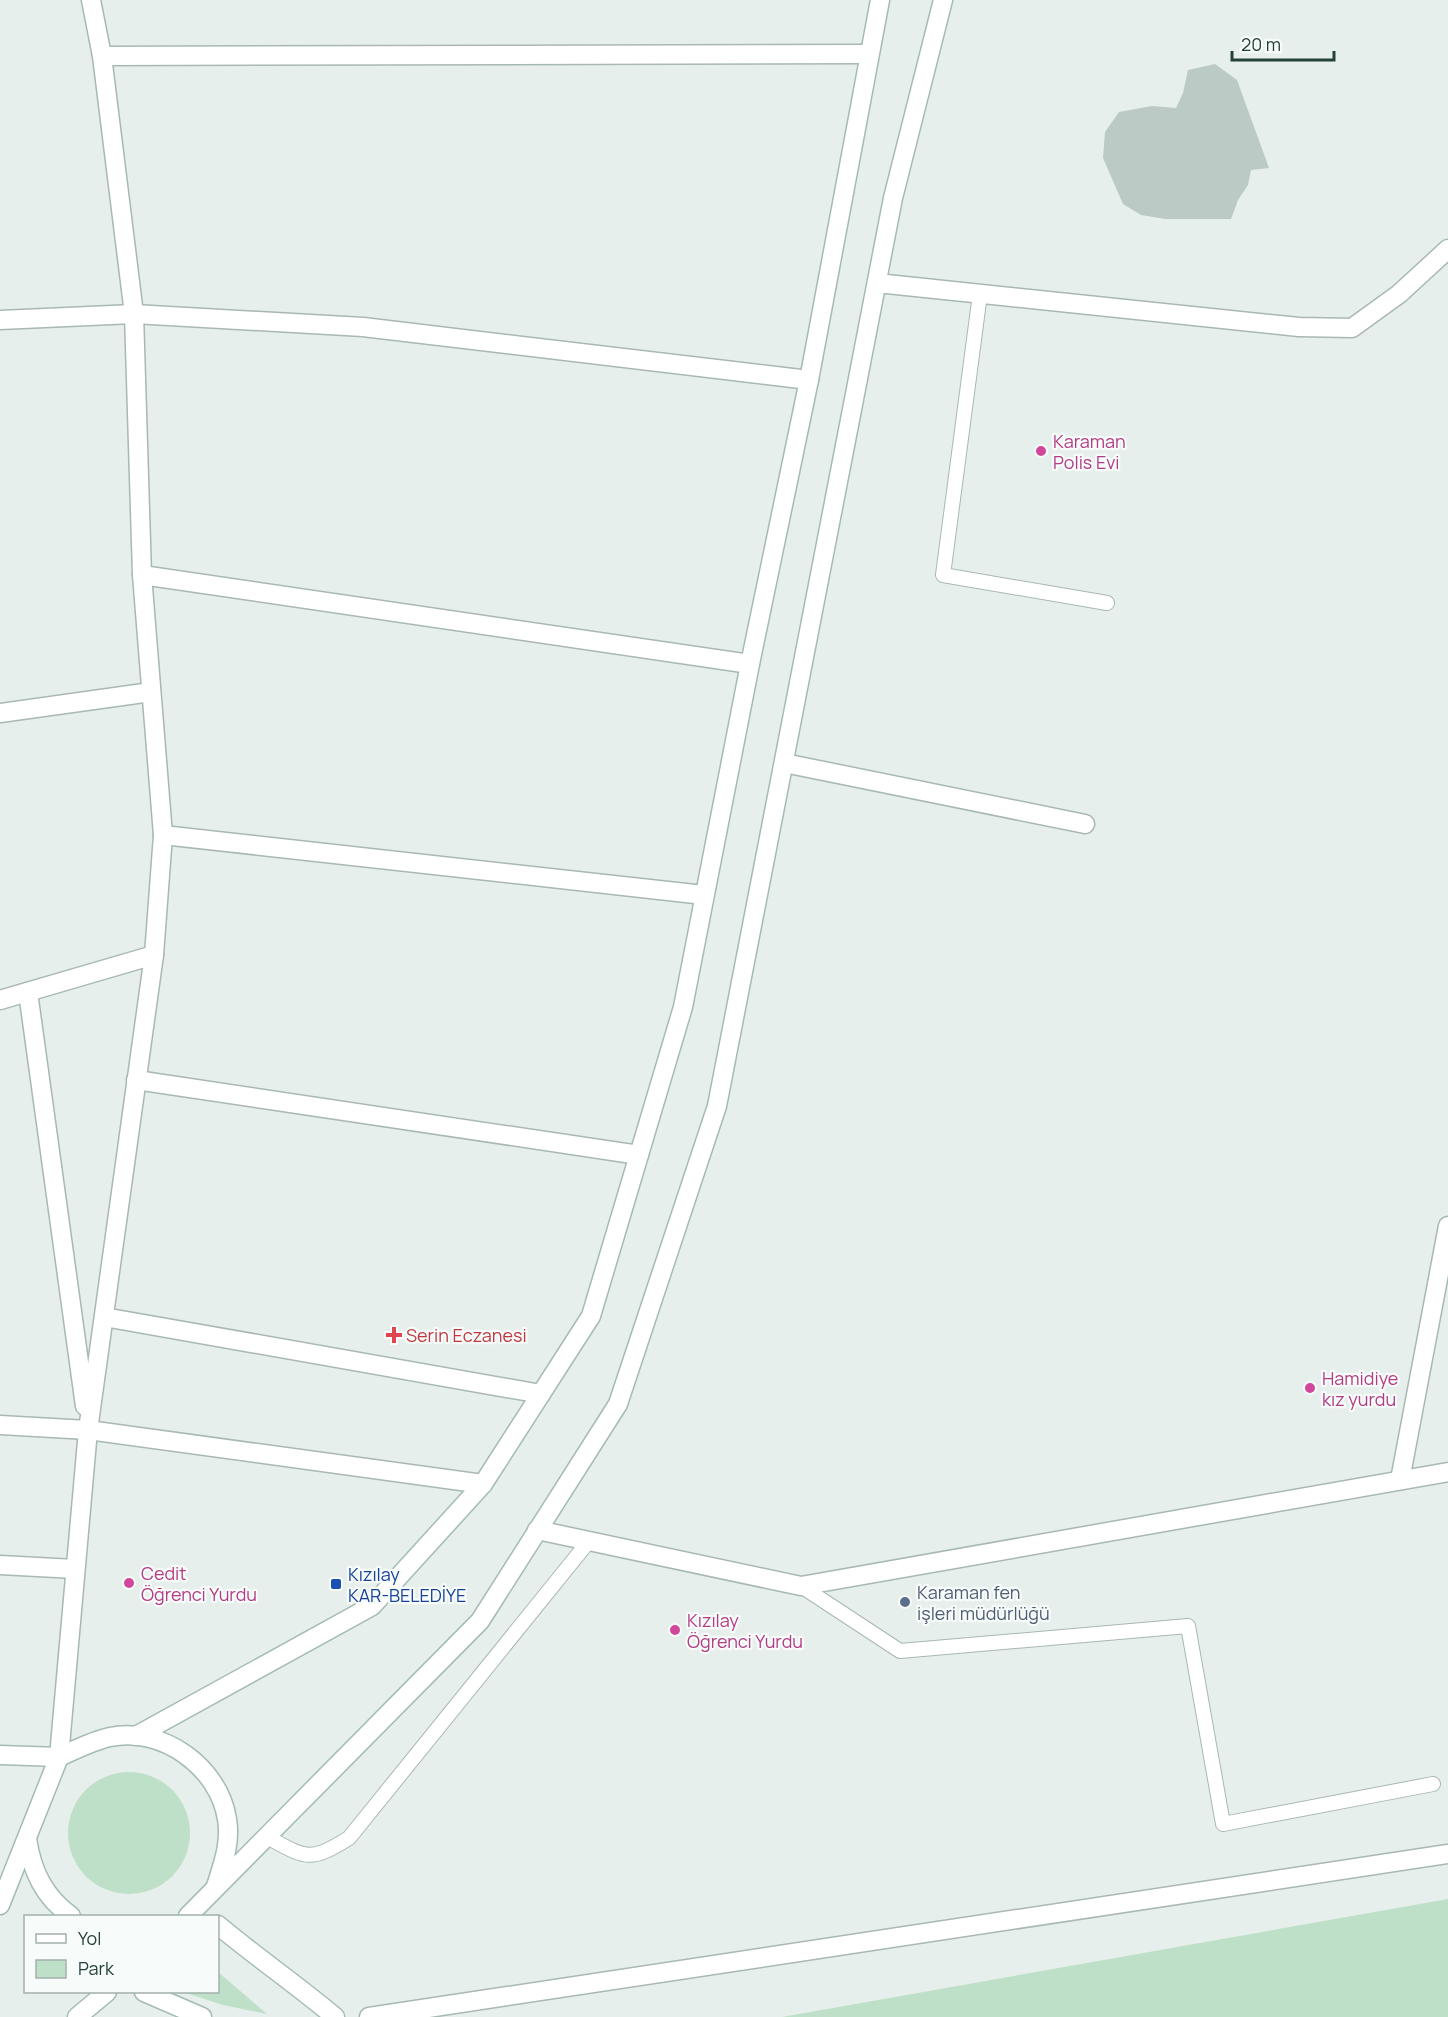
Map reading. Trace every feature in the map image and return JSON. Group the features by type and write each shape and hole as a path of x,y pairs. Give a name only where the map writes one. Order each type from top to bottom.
{"street":[{"path":"0,1905 8,1860 27,1837 59,1758 88,1430 154,955 163,835 142,575 134,314 102,56 91,0"},
{"path":"136,1736 372,1606 483,1484 591,1316 683,1007 750,664 809,380 880,0"},
{"path":"198,1914 214,1891 480,1621 618,1404 717,1106 893,198 943,0"},
{"path":"102,56 869,54"},
{"path":"877,283 1299,327 1352,328 1399,294 1448,249"},
{"path":"0,320 134,314 363,327 809,380"},
{"path":"142,575 750,664"},
{"path":"0,713 151,692"},
{"path":"784,763 1086,824"},
{"path":"163,835 704,895"},
{"path":"0,1000 154,955"},
{"path":"28,992 88,1430"},
{"path":"136,1080 639,1155"},
{"path":"1400,1480 1448,1226"},
{"path":"104,1317 541,1394"},
{"path":"0,1425 88,1430 483,1484"},
{"path":"537,1530 801,1586 1448,1472"},
{"path":"0,1565 75,1569"},
{"path":"0,1755 59,1758 88,1744 111,1737 136,1736 168,1744 196,1761 216,1787 227,1818 228,1851 214,1891"},
{"path":"27,1837 30,1858 41,1886 60,1909 68,1915"},
{"path":"369,2017 1448,1854"},
{"path":"219,1926 246,1949 305,1991 335,2017"},
{"path":"77,2017 106,1993"},
{"path":"146,1993 202,2017"}],"lane":[{"path":"980,294 943,575 1107,603"},
{"path":"267,1837 303,1856 328,1851 349,1839 589,1541"},
{"path":"801,1586 900,1651 1188,1626 1223,1824 1433,1785"}],"green space":[{"path":"129,1772 152,1777 163,1782 172,1790 180,1799 185,1810 190,1833 185,1856 180,1867 172,1876 163,1884 152,1889 129,1894 106,1889 95,1884 86,1876 78,1867 73,1856 68,1833 73,1810 78,1799 86,1790 95,1782 106,1777"},
{"path":"1448,1899 1448,2017 782,2017"},
{"path":"219,1973 267,2014 223,2005 186,1993 219,1993"}],"building":[{"path":"1215,64 1237,80 1269,168 1251,170 1248,185 1238,200 1231,219 1165,219 1141,215 1123,204 1103,158 1105,132 1119,112 1152,106 1176,108 1183,93 1188,70"}],"place":[{"name":"Karaman Polis Evi","path":"1041,451"},
{"name":"Serin Eczanesi","path":"394,1335"},
{"name":"Hamidiye kız yurdu","path":"1310,1388"},
{"name":"Cedit Öğrenci Yurdu","path":"129,1583"},
{"name":"Kızılay KAR-BELEDİYE","path":"336,1584"},
{"name":"Karaman fen işleri müdürlüğü","path":"905,1602"},
{"name":"Kızılay Öğrenci Yurdu","path":"675,1630"}]}
